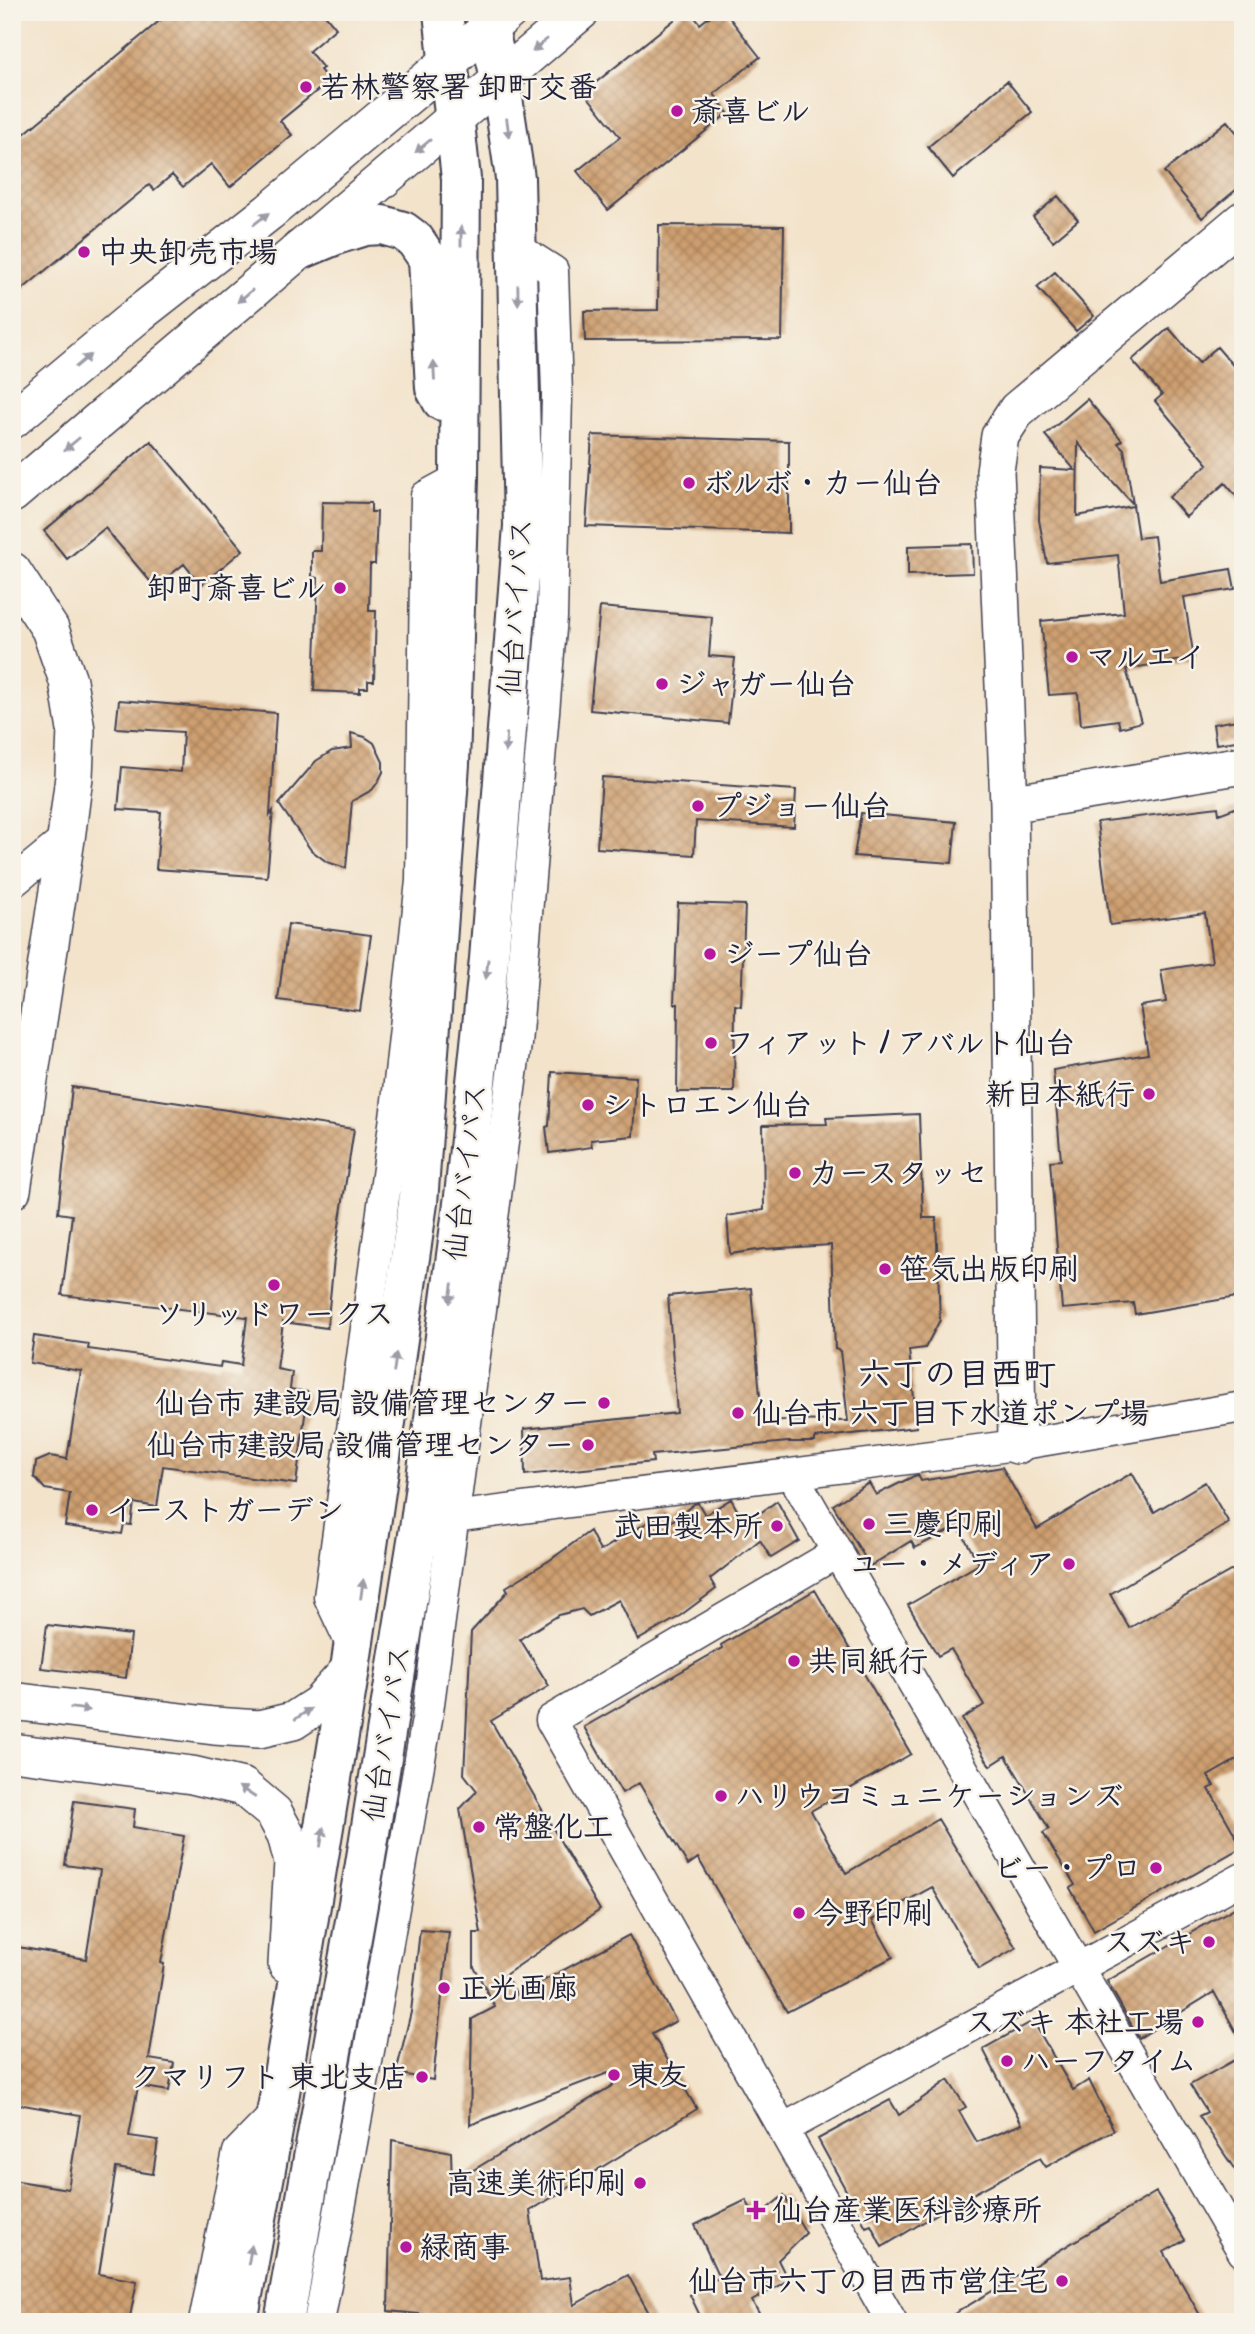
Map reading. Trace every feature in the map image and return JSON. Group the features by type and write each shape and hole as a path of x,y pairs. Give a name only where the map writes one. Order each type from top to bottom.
{"highway":[{"name":"仙台バイパス","path":"238,2322 279,2100 352,1659 418,1203 450,764 459,478 461,179 443,12"},
{"name":"仙台バイパス","path":"284,2322 364,1870 437,1519 467,1170 489,959 523,526 515,178 500,78 498,16"},
{"path":"300,250 345,232 365,226 382,225 403,231 421,246 428,259 435,388 459,434"}],"street":[{"path":"12,494 580,12"},
{"path":"12,420 140,313 270,212 448,62 498,16"},
{"path":"1017,1445 1009,804 995,471 1000,436 1017,410 1243,220"},
{"path":"12,571 50,629 68,681 76,730 74,777 66,839 12,1189"},
{"path":"1009,804 1243,765"},
{"path":"12,883 66,839"},
{"path":"319,2322 426,1719 437,1519 1017,1445 1243,1407"},
{"path":"792,1474 1243,2252"},
{"path":"838,1552 551,1720 892,2322"},
{"path":"12,1701 259,1729 293,1721 319,1704 352,1659"},
{"path":"12,1752 192,1775 243,1787 274,1813 286,1835 293,1862 279,2100 238,2152 204,2322"},
{"path":"783,2129 1243,1878"}],"building":[{"name":"中央卸売市場","path":"170,12 323,12 336,28 309,51 323,68 320,70 329,81 280,121 292,135 230,187 211,164 183,187 172,175 154,190 149,185 12,298 12,144"},
{"name":"斎喜ビル","path":"684,12 691,12 700,24 715,12 725,12 760,57 714,94 728,113 608,210 577,171 620,137 584,92"},
{"path":"1007,81 1032,112 953,178 928,147"},
{"path":"1227,121 1243,140 1243,184 1202,218 1164,172"},
{"path":"1058,196 1078,220 1053,241 1033,217"},
{"path":"659,225 784,226 782,340 585,341 584,311 658,310"},
{"path":"1055,272 1094,316 1076,331 1037,287"},
{"path":"1169,328 1199,363 1217,347 1243,377 1243,504 1225,483 1186,517 1169,497 1208,464 1155,401 1162,395 1132,360"},
{"path":"1087,399 1122,440 1118,443 1124,449 1133,504 1078,443 1077,516 1133,506 1138,538 1154,536 1160,581 1231,569 1235,589 1184,597 1194,658 1126,669 1141,722 1120,728 1118,720 1081,725 1078,693 1049,695 1041,621 1124,613 1118,555 1047,563 1039,520 1040,468 1075,470 1045,435"},
{"name":"ボルボ・カー仙台","path":"592,435 789,441 789,533 586,526"},
{"path":"151,441 243,550 201,585 184,564 155,587 105,528 67,559 44,531"},
{"name":"卸町斎喜ビル","path":"322,502 371,503 371,512 377,512 375,564 370,564 369,611 376,611 374,681 368,681 368,688 360,688 360,693 314,691 318,578 312,577 312,551 321,551"},
{"path":"972,544 973,573 908,575 908,546"},
{"name":"ジャガー仙台","path":"600,607 712,617 709,656 735,658 728,723 590,710"},
{"path":"119,700 276,713 270,815 273,811 267,877 156,869 161,812 118,809 122,767 181,772 183,732 116,728"},
{"path":"1243,719 1243,740 1216,744 1213,724"},
{"path":"351,733 374,743 383,762 383,772 372,790 352,801 346,868 327,862 311,850 279,804 316,761 332,751 352,748"},
{"name":"プジョー仙台","path":"602,777 796,790 794,827 696,821 694,855 597,848"},
{"path":"1243,805 1243,1296 1135,1314 1133,1303 1062,1309 1050,1161 1061,1160 1053,1070 1148,1054 1140,1006 1166,1002 1161,970 1212,962 1205,913 1110,925 1097,822 1218,807 1219,814"},
{"path":"861,813 956,822 952,863 854,856"},
{"path":"678,903 745,905 741,1006 735,1005 734,1092 677,1092 678,1004 674,1004"},
{"path":"288,924 371,935 360,1011 278,1000"},
{"path":"552,1072 636,1077 633,1136 591,1140 592,1147 549,1153 546,1127 549,1126"},
{"path":"72,1087 354,1129 334,1259 327,1328 283,1322 277,1369 292,1372 290,1389 308,1392 296,1484 163,1466 157,1507 134,1503 131,1525 124,1524 122,1534 65,1526 70,1493 45,1489 34,1477 36,1462 50,1456 67,1459 81,1371 30,1363 34,1336 89,1344 88,1349 220,1367 221,1362 241,1365 247,1317 62,1295 72,1215 58,1213"},
{"path":"919,1114 923,1218 936,1218 940,1320 925,1348 909,1350 917,1427 815,1438 815,1442 788,1442 652,1455 653,1462 525,1475 524,1429 677,1413 668,1296 751,1288 762,1420 848,1421 840,1351 835,1349 831,1245 730,1254 727,1216 764,1210 763,1125 827,1124 826,1118"},
{"path":"1002,1467 1037,1529 1132,1473 1154,1512 1205,1482 1229,1523 1110,1594 1129,1628 1243,1564 1243,1756 1208,1776 1214,1786 1209,1789 1242,1847 1094,1931 1070,1888 1075,1885 1043,1833 1049,1829 1006,1756 990,1766 962,1719 984,1705 951,1649 938,1656 908,1605 979,1564 958,1526 915,1548 911,1541 870,1566 833,1505 869,1483 876,1495 918,1475 921,1481"},
{"path":"731,1499 745,1524 777,1501 799,1541 771,1558 760,1540 710,1579 716,1589 677,1618 638,1640 619,1600 589,1616 582,1609 559,1615 520,1639 549,1686 491,1721 600,1910 505,1975 517,1995 629,1935 676,2021 652,2034 697,2109 530,2211 540,2281 570,2277 574,2305 628,2275 654,2322 471,2322 470,2319 388,2311 392,2140 451,2152 452,2183 613,2085 608,2073 470,2125 472,2019 495,2007 474,1967 474,1933 481,1933 460,1809 477,1791 464,1774 471,1632 508,1591 506,1587 590,1531 600,1551 665,1512 672,1521 698,1503 705,1515"},
{"path":"815,1590 911,1754 811,1811 846,1873 938,1819 1016,1948 979,1969 932,1887 872,1920 893,1957 787,2012 698,1858 688,1865 639,1783 622,1793 584,1727 722,1648 721,1645"},
{"path":"47,1625 131,1635 126,1678 41,1668"},
{"path":"74,1801 135,1809 133,1827 184,1836 161,1963 164,1964 149,2059 174,2063 169,2091 138,2086 129,2136 158,2140 153,2174 116,2168 99,2274 137,2281 129,2322 12,2322 12,2180 68,2189 80,2115 12,2103 12,1946 86,1959 100,1870 65,1865"},
{"name":"スズキ","path":"1243,1903 1243,2045 1214,1992 1139,2038 1107,1981"},
{"path":"420,1930 449,1932 433,2080 396,2073 411,2012"},
{"path":"1033,2021 1073,2090 1089,2080 1114,2130 1046,2167 1040,2158 950,2206 882,2247 871,2225 866,2227 818,2139 890,2100 899,2115 948,2080 966,2107 959,2111 977,2142 1022,2124 983,2049"},
{"path":"1243,2055 1243,2182 1199,2116 1207,2112 1190,2085"},
{"name":"仙台市六丁の目西市営住宅","path":"1156,2192 1185,2240 1164,2252 1204,2322 941,2322"},
{"path":"784,2195 806,2233 778,2260 788,2280 752,2301 764,2322 703,2322 690,2295 719,2277 695,2225 746,2200 756,2218"}],"place":[{"name":"若林警察署 卸町交番","path":"306,87"},
{"name":"斎喜ビル","path":"677,111"},
{"name":"中央卸売市場","path":"84,252"},
{"name":"ボルボ・カー仙台","path":"689,483"},
{"name":"卸町斎喜ビル","path":"340,588"},
{"name":"マルエイ","path":"1072,657"},
{"name":"ジャガー仙台","path":"662,684"},
{"name":"プジョー仙台","path":"698,806"},
{"name":"ジープ仙台","path":"710,954"},
{"name":"フィアット / アバルト仙台","path":"711,1043"},
{"name":"新日本紙行","path":"1149,1094"},
{"name":"シトロエン仙台","path":"588,1105"},
{"name":"カースタッセ","path":"795,1173"},
{"name":"笹気出版印刷","path":"885,1269"},
{"name":"ソリッドワークス","path":"274,1285"},
{"name":"仙台市 建設局 設備管理センター","path":"604,1403"},
{"name":"仙台市 六丁目下水道ポンプ場","path":"738,1413"},
{"name":"仙台市建設局 設備管理センター","path":"588,1445"},
{"name":"イーストガーデン","path":"92,1510"},
{"name":"三慶印刷","path":"869,1524"},
{"name":"武田製本所","path":"777,1526"},
{"name":"ユー・メディア","path":"1069,1564"},
{"name":"共同紙行","path":"794,1661"},
{"name":"ハリウコミュニケーションズ","path":"721,1796"},
{"name":"常盤化工","path":"479,1827"},
{"name":"ビー・プロ","path":"1156,1868"},
{"name":"今野印刷","path":"799,1913"},
{"name":"スズキ","path":"1209,1942"},
{"name":"正光画廊","path":"444,1988"},
{"name":"スズキ 本社工場","path":"1198,2022"},
{"name":"ハーフタイム","path":"1007,2061"},
{"name":"東友","path":"614,2075"},
{"name":"クマリフト 東北支店","path":"422,2077"},
{"name":"高速美術印刷","path":"640,2183"},
{"name":"仙台産業医科診療所","path":"756,2210"},
{"name":"緑商事","path":"406,2247"},
{"name":"仙台市六丁の目西市営住宅","path":"1062,2281"}],"district":[{"name":"六丁の目西町","path":"957,1373"}]}
